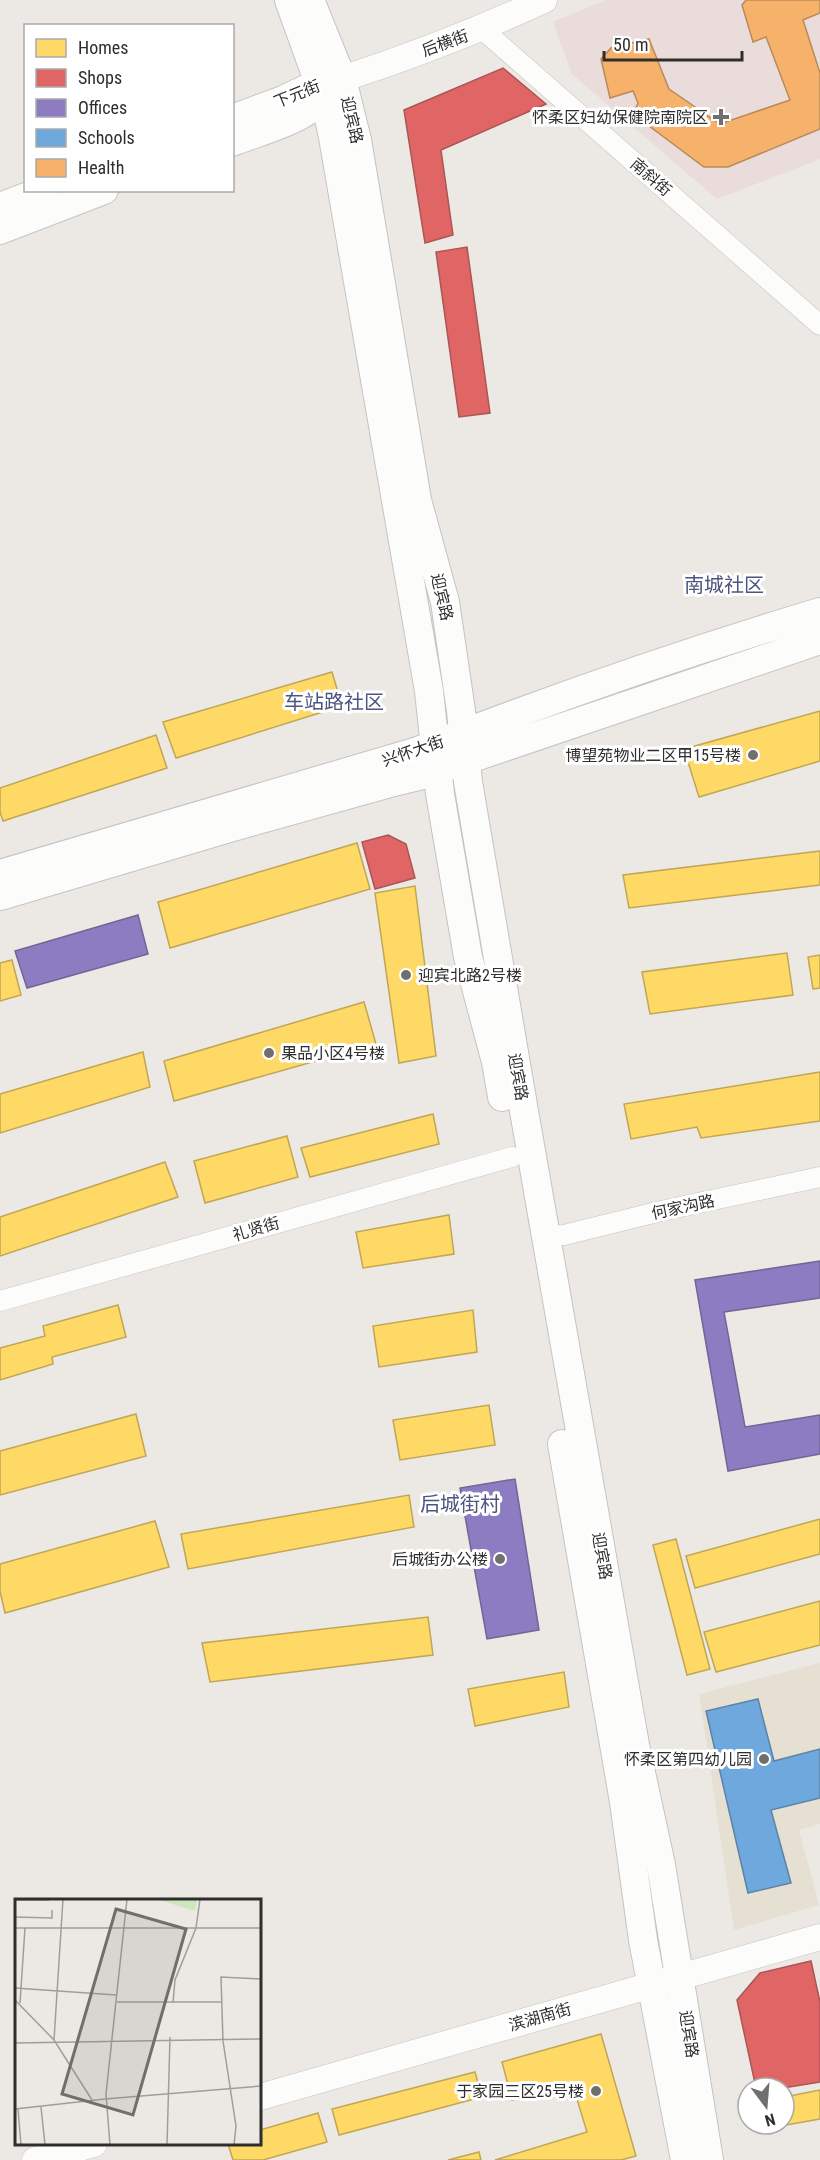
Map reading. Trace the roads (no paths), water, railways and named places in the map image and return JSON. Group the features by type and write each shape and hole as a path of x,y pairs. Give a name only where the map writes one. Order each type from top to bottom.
{"main road":[{"name":"迎宾路","path":"289,0 329,87 357,140 417,500 445,602 468,782 635,1745 662,1865 709,2160"},
{"name":"迎宾路","path":"310,0 329,87 429,691 440,794 468,957 496,1062 620,1779 643,1940 685,2160"},
{"name":"下元街","path":"234,118 283,100 329,87"},
{"name":"下元街","path":"234,141 306,114 329,87"},
{"path":"0,207 39,192"},
{"path":"0,230 99,192"},
{"name":"兴怀大街","path":"0,896 437,756 720,642 820,612"},
{"name":"兴怀大街","path":"464,746 820,640"},
{"name":"兴怀大街","path":"0,874 415,752 437,756"}],"street":[{"name":"后横街","path":"329,87 482,29 544,0"},
{"name":"南斜街","path":"482,29 820,325"},
{"name":"礼贤街","path":"0,1301 512,1157"},
{"name":"何家沟路","path":"546,1236 564,1235 660,1211 820,1177"},
{"name":"滨湖南街","path":"261,2097 820,1937"},
{"path":"35,2160 90,2145"}],"place":[{"name":"怀柔区妇幼保健院南院区","path":"721,117"},
{"name":"博望苑物业二区甲15号楼","path":"753,755"},
{"name":"迎宾北路2号楼","path":"406,975"},
{"name":"果品小区4号楼","path":"269,1053"},
{"name":"后城街办公楼","path":"500,1559"},
{"name":"怀柔区第四幼儿园","path":"764,1759"},
{"name":"于家园三区25号楼","path":"596,2091"}],"district":[{"name":"南城社区","path":"724,585"},
{"name":"车站路社区","path":"334,702"},
{"name":"后城街村","path":"460,1504"}]}
